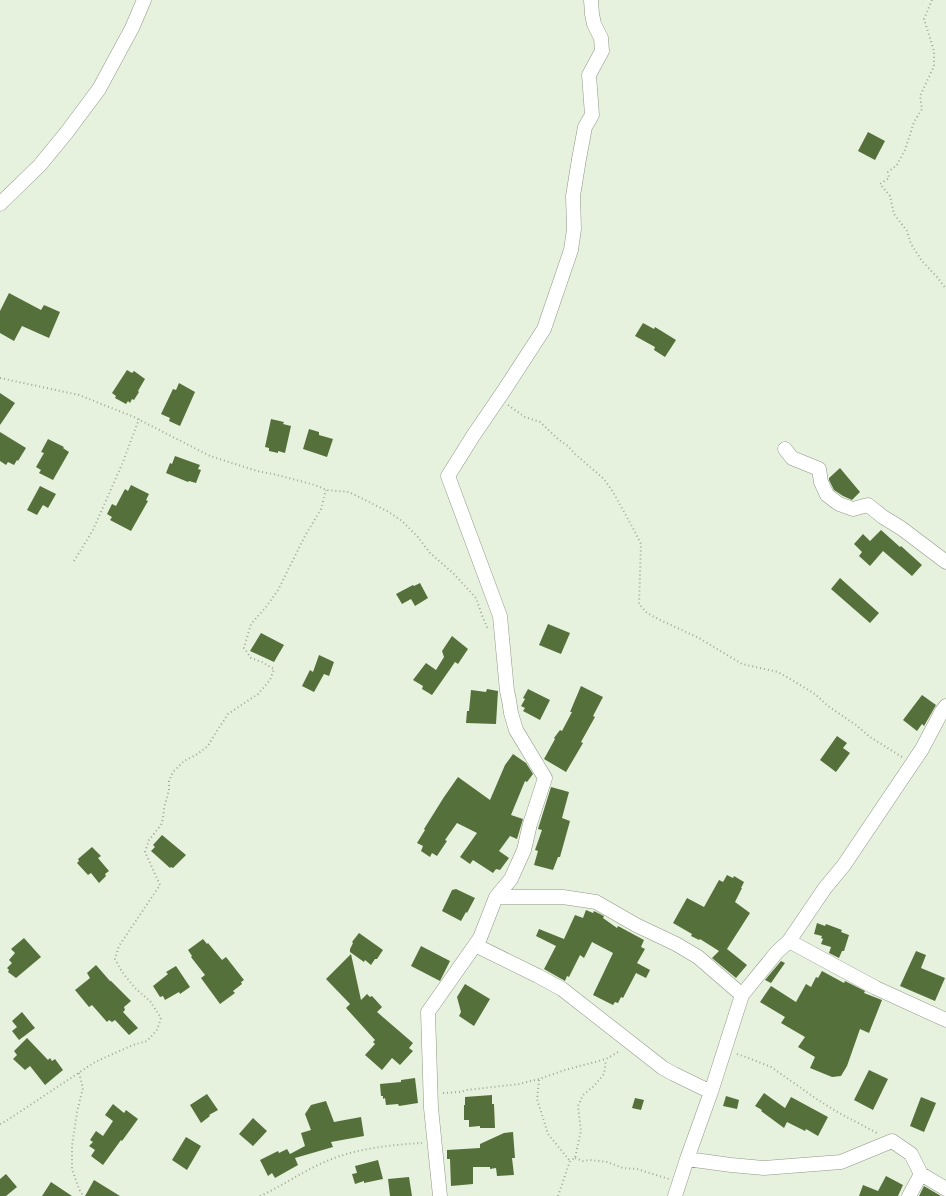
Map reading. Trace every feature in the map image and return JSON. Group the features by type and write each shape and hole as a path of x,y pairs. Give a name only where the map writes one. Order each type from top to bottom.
{"street":[{"path":"0,204 40,165 67,132 99,88 132,28 144,0"},
{"path":"440,1196 430,1094 428,1012 480,938 496,897 511,879 524,850 530,824 545,778 516,730 507,691 500,616 448,476 544,329 571,250 574,229 573,196 578,159 585,127 592,115 589,75 602,51 601,38 594,24 591,0"},
{"path":"785,449 792,458 819,469 821,482 827,495 839,504 853,509 868,505 882,517 914,537 946,562"},
{"path":"675,1196 711,1092 742,995 777,952 789,941 824,888 844,865 922,749 946,706"},
{"path":"496,897 563,897 596,902 636,925 676,944 698,957 742,995"},
{"path":"789,941 876,988 946,1020"},
{"path":"475,945 562,989 663,1068 711,1092"},
{"path":"687,1158 731,1166 764,1168 841,1162 892,1141 911,1154 921,1174 946,1189"},
{"path":"910,1196 921,1174"}],"path":[{"path":"932,0 924,19 934,51 934,66 920,96 922,109 914,122 905,150 897,165 888,172 889,178 880,184 890,196 894,214 907,231 911,244 922,261 946,289"},
{"path":"0,378 79,395 139,419 210,456 257,471 315,485 326,490 349,492 387,511 402,521 430,552 454,573 476,598 490,633 502,638"},
{"path":"500,398 525,417 540,422 604,479 613,492 641,544 639,604 647,613 699,638 742,664 778,672 815,694 828,706 856,725 870,737 911,764"},
{"path":"74,561 93,530 123,462 139,419"},
{"path":"0,1124 95,1062 133,1045 147,1041 157,1030 160,1018 150,1001 135,988 122,972 115,959 119,946 160,885 145,852 149,840 161,825 173,772 184,761 196,755 208,746 228,714 258,694 270,680 274,669 251,658 244,648 251,624 278,590 305,536 321,509 326,490"},
{"path":"430,1094 460,1092 519,1084 565,1070 606,1060 633,1044"},
{"path":"724,1051 751,1058 770,1067 839,1113 892,1141"},
{"path":"576,1158 581,1131 578,1106 583,1095 594,1086 604,1074 606,1060"},
{"path":"79,1073 83,1088 77,1112 72,1146 72,1169 83,1196"},
{"path":"538,1079 537,1099 548,1134 570,1161"},
{"path":"260,1196 320,1164 352,1153 402,1144 434,1142"},
{"path":"558,1196 570,1161 576,1158 583,1161 590,1160 607,1162 623,1168 637,1169 667,1179 680,1181"}],"building":[{"path":"868,132 885,141 875,160 858,151"},
{"path":"9,293 41,310 44,305 60,312 49,338 22,326 14,341 0,333 0,311"},
{"path":"643,323 654,329 655,327 676,340 665,357 654,350 655,347 635,336"},
{"path":"127,370 132,373 134,371 145,379 134,400 132,399 130,403 128,401 126,404 115,398 116,396 112,393"},
{"path":"179,383 195,392 180,426 169,421 170,418 161,414 173,389 176,390"},
{"path":"0,393 15,403 0,425"},
{"path":"271,419 284,422 283,424 291,426 285,453 269,451 269,448 265,447"},
{"path":"309,429 319,432 319,435 333,439 327,457 303,449"},
{"path":"0,432 26,448 14,465 8,462 6,465 0,461"},
{"path":"48,439 64,447 63,448 69,452 53,480 39,473 41,470 36,467 44,453 41,452"},
{"path":"175,456 200,465 198,469 201,470 196,483 188,482 166,473"},
{"path":"840,468 860,492 852,500 834,490 829,480 829,478"},
{"path":"131,485 149,494 146,500 148,501 131,531 110,520 112,517 107,514 112,504 116,506 125,489 128,491"},
{"path":"40,486 56,494 48,508 43,505 37,515 27,510"},
{"path":"881,530 922,565 912,576 883,551 870,566 859,556 862,552 854,544 863,534 870,541"},
{"path":"840,578 879,613 870,623 831,589"},
{"path":"420,583 428,598 415,606 411,599 402,604 396,594"},
{"path":"548,624 570,633 561,654 539,645"},
{"path":"261,633 284,645 274,662 250,651"},
{"path":"452,636 468,649 458,664 455,662 432,695 422,689 423,686 413,680 426,663 436,670 444,657 442,651"},
{"path":"319,655 334,662 329,676 324,674 314,692 302,686 310,670 313,672"},
{"path":"581,686 603,697 593,716 595,717 581,742 583,743 566,772 544,759 555,739 554,738 560,730 562,731 572,712 570,712"},
{"path":"487,689 498,691 496,724 466,723 471,690 486,692"},
{"path":"528,689 550,700 540,720 523,711 525,708 521,706"},
{"path":"922,695 936,705 924,726 922,724 917,731 903,720"},
{"path":"837,736 847,743 843,748 850,753 836,772 820,760"},
{"path":"513,754 526,763 533,774 527,782 525,781 511,815 523,819 517,839 510,836 499,851 509,858 500,870 496,869 493,873 473,860 470,864 460,857 477,833 457,823 445,840 447,841 437,856 432,853 430,857 421,851 423,846 417,843 425,830 424,829 458,777 490,800 505,765"},
{"path":"551,787 569,792 562,818 570,821 560,857 558,857 553,870 534,865 538,851 535,850 542,830 538,829"},
{"path":"162,835 186,855 173,868 170,868 151,851 155,847 153,845"},
{"path":"92,847 101,856 98,858 109,871 99,883 91,873 88,875 77,863 79,861 78,859"},
{"path":"727,875 733,878 734,876 744,882 735,902 750,913 727,949 747,965 736,978 712,958 719,951 700,939 699,940 691,936 692,934 673,923 687,898 704,907 719,880 723,882"},
{"path":"456,889 475,898 461,921 442,911 452,890"},
{"path":"586,910 593,913 594,911 604,916 603,918 617,928 618,926 644,940 641,947 645,949 637,963 650,970 646,978 636,973 623,998 621,997 618,1003 615,1002 613,1005 593,995 613,953 592,942 584,958 580,955 569,977 567,976 565,981 544,969 556,946 536,936 539,929 564,939 575,915 583,918"},
{"path":"817,923 825,926 826,924 842,930 841,932 849,935 844,951 842,951 839,958 829,953 831,947 821,944 823,939 821,938 822,936 814,934"},
{"path":"359,933 383,950 371,965 350,952 352,942"},
{"path":"24,938 41,957 16,978 8,972 9,970 7,968 12,963 9,960 15,953 11,949"},
{"path":"203,939 222,960 226,957 244,980 241,982 242,984 233,991 235,993 220,1004 201,978 205,975 191,957 192,956 188,950"},
{"path":"421,946 450,961 440,981 411,966"},
{"path":"916,951 926,955 921,968 945,978 935,1001 900,986"},
{"path":"351,954 361,1000 367,994 370,997 372,996 382,1007 377,1012 413,1043 409,1048 413,1051 400,1065 392,1058 382,1070 365,1055 375,1044 373,1042 375,1040 346,1008 350,1004 326,979"},
{"path":"781,961 785,963 771,983 765,980"},
{"path":"96,965 131,1001 124,1007 125,1010 123,1012 138,1028 129,1035 115,1020 112,1022 109,1020 107,1022 92,1005 89,1007 75,990 90,978 87,973"},
{"path":"176,966 190,987 180,994 179,992 165,1000 163,996 160,997 153,986 168,974 166,972"},
{"path":"822,971 844,983 845,981 865,991 864,993 882,1000 869,1033 860,1029 847,1066 841,1076 832,1077 810,1068 815,1057 798,1047 805,1037 781,1023 785,1017 760,1002 771,986 796,1002 806,984 811,987 816,977 818,978"},
{"path":"465,984 490,999 474,1026 459,1016 461,1012 457,997"},
{"path":"22,1012 35,1028 19,1040 12,1031 17,1027 12,1021"},
{"path":"27,1038 48,1060 50,1058 52,1061 55,1059 63,1070 45,1085 30,1066 25,1070 13,1059 17,1055 14,1051"},
{"path":"869,1070 888,1079 873,1110 854,1100"},
{"path":"415,1078 418,1103 399,1106 398,1104 386,1105 385,1098 383,1099 383,1096 381,1096 380,1084 401,1082 401,1080"},
{"path":"764,1093 785,1108 791,1097 828,1117 818,1136 806,1129 805,1131 787,1122 784,1128 761,1111 762,1110 755,1106"},
{"path":"207,1094 218,1110 209,1115 210,1116 201,1123 190,1105"},
{"path":"492,1095 495,1128 480,1128 480,1126 469,1127 469,1120 464,1120 465,1097"},
{"path":"726,1096 739,1100 737,1109 723,1106"},
{"path":"921,1097 936,1103 924,1132 910,1126"},
{"path":"635,1098 644,1100 641,1110 632,1108"},
{"path":"326,1101 334,1122 361,1117 364,1136 331,1142 333,1147 295,1158 298,1165 275,1178 272,1173 268,1176 260,1160 278,1151 279,1153 287,1149 290,1154 305,1146 301,1133 311,1130 305,1114 311,1105"},
{"path":"113,1104 124,1113 126,1110 138,1119 103,1165 91,1156 95,1150 89,1146 93,1142 90,1140 96,1131 103,1136 113,1121 105,1115"},
{"path":"253,1118 267,1131 253,1146 239,1134"},
{"path":"513,1132 515,1158 512,1158 514,1175 497,1176 496,1168 490,1169 490,1167 473,1167 473,1184 451,1186 450,1159 447,1159 447,1150 480,1148 480,1144 504,1133"},
{"path":"186,1137 201,1146 187,1170 172,1160"},
{"path":"378,1160 383,1179 364,1183 364,1181 355,1184 352,1174 357,1173 355,1166"},
{"path":"6,1174 17,1187 6,1196 0,1196 0,1179"},
{"path":"886,1176 903,1185 898,1196 859,1196 863,1185 878,1191"},
{"path":"409,1177 412,1196 390,1196 388,1179"},
{"path":"94,1180 120,1196 85,1196"},
{"path":"51,1182 72,1196 42,1196"},
{"path":"924,1186 941,1196 919,1196"}]}
